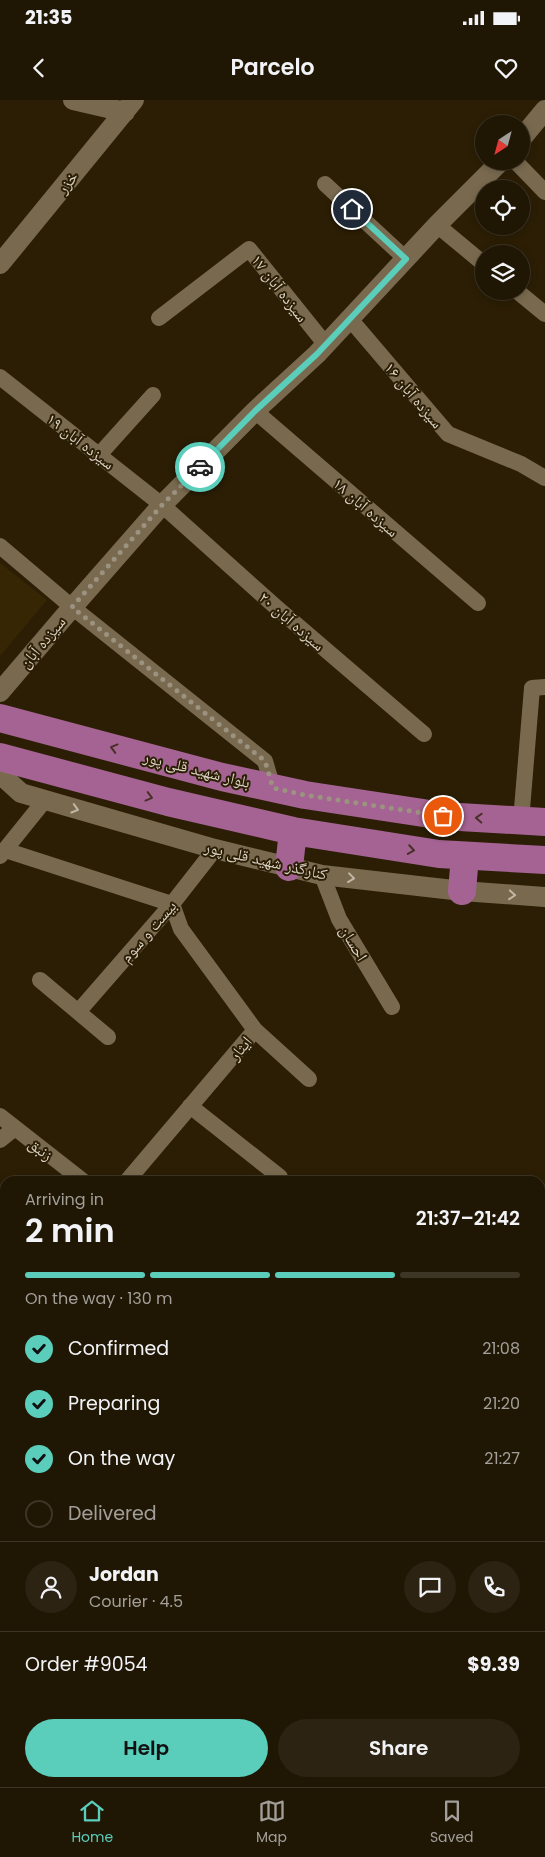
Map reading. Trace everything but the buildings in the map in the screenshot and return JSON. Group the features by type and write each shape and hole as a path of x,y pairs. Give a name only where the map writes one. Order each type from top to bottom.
{"highway":[{"name":"بلوار شهید قلی پور","path":"0,718 222,777 305,795 443,816 533,821"},
{"path":"0,757 168,802 293,831 439,854 545,860"},
{"path":"290,867 293,831"},
{"path":"462,891 465,856"}],"street":[{"path":"73,100 129,106"},
{"name":"خزر","path":"0,264 129,106"},
{"path":"530,128 545,110"},
{"name":"سیزده آبان","path":"0,692 162,505 255,411 326,345 437,225 492,170"},
{"path":"524,170 545,192"},
{"path":"325,184 406,259"},
{"path":"437,225 475,257"},
{"name":"سیزده آبان ۱۷","path":"159,318 249,249 326,345"},
{"path":"528,300 545,314"},
{"name":"سیزده آبان ۱۶","path":"350,319 448,434 521,464 545,478"},
{"name":"سیزده آبان ۱۹","path":"0,377 162,505"},
{"path":"99,456 153,395"},
{"name":"سیزده آبان ۱۸","path":"255,411 478,603"},
{"name":"سیزده آبان ۲۰","path":"162,505 277,608 424,734"},
{"path":"0,546 72,607 265,761 273,788"},
{"path":"533,821 532,688 545,687"},
{"name":"کنارگذر شهید قلی پور","path":"0,774 21,793 216,849 322,875 462,891 545,897"},
{"path":"45,800 2,853 172,904"},
{"name":"بیست و سوم","path":"78,1012 172,904 216,849"},
{"name":"احسان","path":"322,875 340,919 392,1007"},
{"name":"ایثار","path":"131,1176 255,1030 181,929 172,904"},
{"path":"40,980 108,1036"},
{"path":"255,1030 309,1078"},
{"path":"190,1106 279,1176"},
{"name":"زنبق","path":"0,1116 77,1176"},
{"path":"0,1140 15,1128"}],"shaded area":[{"path":"0,563 47,600 0,656"}],"way so far":[{"path":"200,467 162,505 72,607 265,761 273,788 305,795 443,816"}],"route":[{"path":"200,467 255,411 317,354 406,259 352,209"}]}
